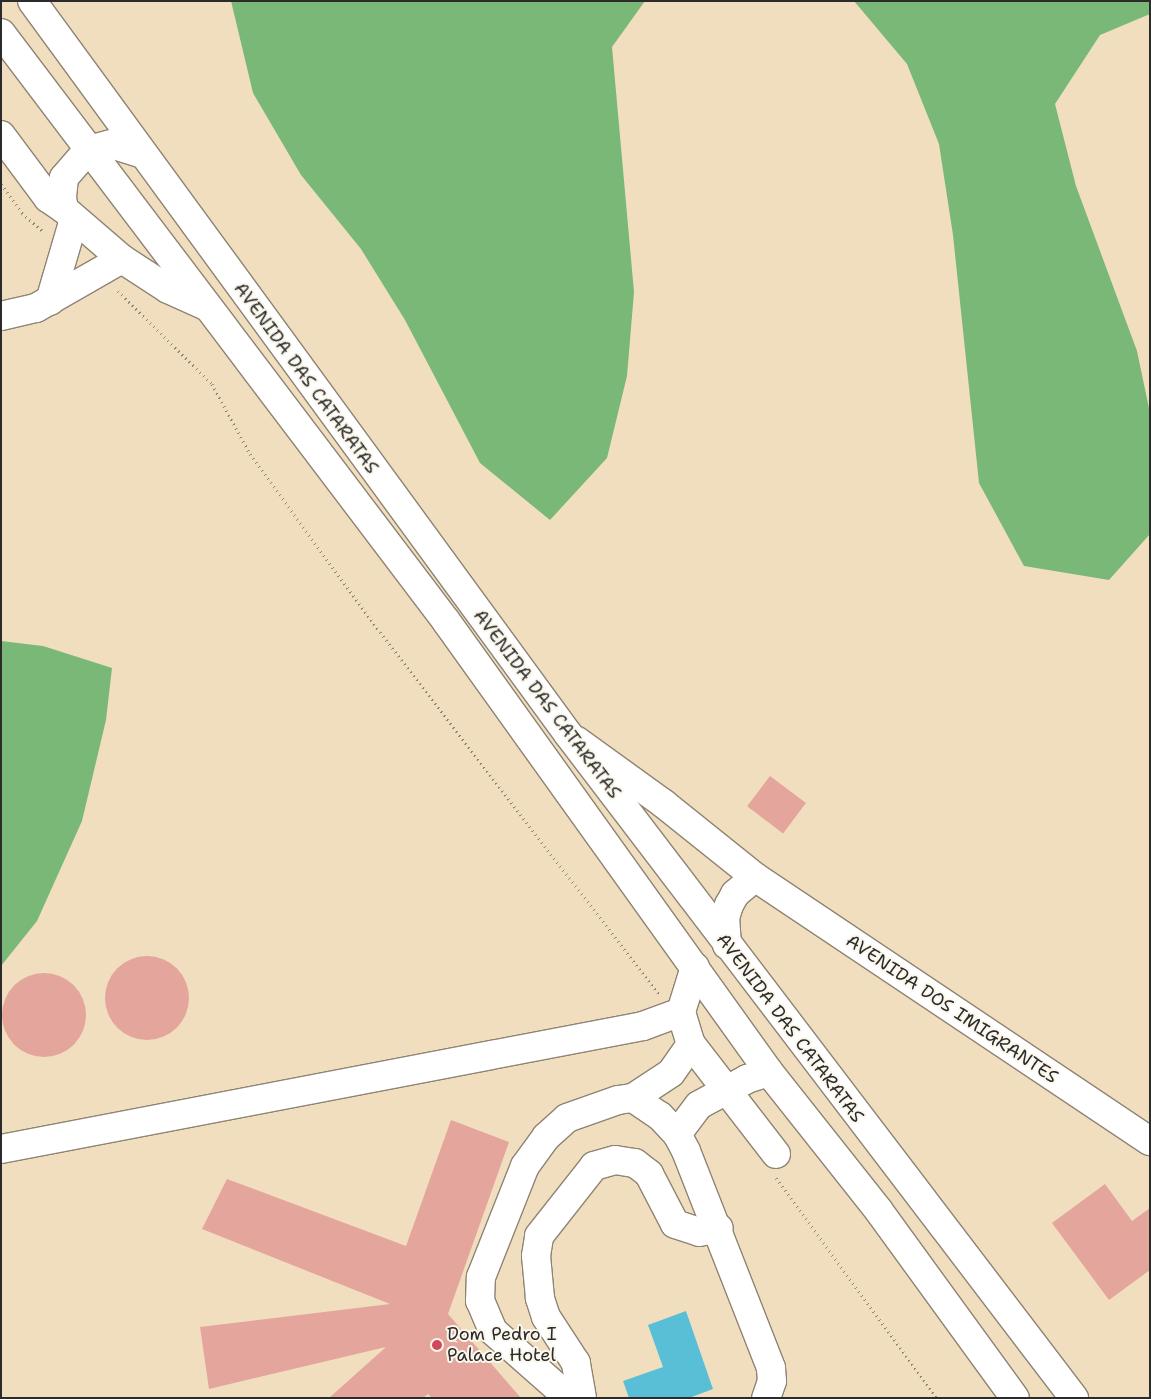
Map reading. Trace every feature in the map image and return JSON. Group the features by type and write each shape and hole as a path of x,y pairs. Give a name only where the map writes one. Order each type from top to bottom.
{"main road":[{"name":"AVENIDA DAS CATARATAS","path":"32,1 140,153 568,734 1074,1398"},
{"name":"AVENIDA DAS CATARATAS","path":"1,34 446,621 769,1072 879,1211 1015,1398"},
{"path":"1,135 48,198 122,259 168,289 209,308"},
{"path":"50,301 64,248 69,214 62,188 64,178 88,150 110,144 140,153"},
{"path":"1,316 36,308 122,259"},
{"name":"AVENIDA DOS IMIGRANTES","path":"568,734 664,804 755,877 1150,1140"},
{"path":"727,945 725,918 729,905 736,894 755,877"},
{"path":"1,1149 643,1026 671,1016 695,967"},
{"path":"671,1016 727,1091 775,1164"},
{"path":"569,1398 493,1331 480,1301 481,1277 525,1166 546,1137 567,1118 618,1100 633,1098 671,1073 691,1044"},
{"path":"677,1134 699,1105 747,1079 769,1072"},
{"path":"633,1098 660,1116 677,1134 719,1228 771,1368 772,1381 766,1398"},
{"path":"582,1398 576,1363 550,1323 540,1298 536,1256 539,1236 594,1166 615,1160 634,1163 649,1174 675,1224 699,1232 719,1228"}],"path":[{"path":"1,184 22,213 64,248"},
{"path":"96,273 115,288 212,384 250,454 380,632 662,997 671,1016"},
{"path":"775,1164 937,1398"}],"green space":[{"path":"231,1 645,1 612,47 634,292 627,376 607,458 550,520 480,463 405,320 361,249 301,175 253,93"},
{"path":"854,1 1150,1 1150,14 1100,35 1055,104 1076,186 1137,351 1150,413 1150,534 1109,580 1024,566 979,483 953,235 939,144 907,64"},
{"path":"1,641 43,646 112,668 106,720 82,821 37,921 1,966"}],"water":[{"path":"686,1311 713,1389 689,1398 629,1398 623,1381 663,1367 648,1325"}],"building":[{"path":"770,776 806,803 783,833 747,806"},
{"path":"147,956 163,959 177,968 186,982 189,998 186,1014 177,1028 163,1037 147,1040 131,1037 117,1028 108,1014 105,998 108,982 117,968 131,959"},
{"path":"44,973 60,976 74,985 83,999 86,1015 83,1031 74,1045 60,1054 44,1057 28,1054 14,1045 5,1031 2,1015 5,999 14,985 28,976"},
{"path":"451,1120 509,1142 448,1314 521,1398 432,1398 428,1394 423,1398 329,1398 386,1347 209,1389 200,1327 390,1304 202,1229 227,1179 406,1246"},
{"path":"1105,1184 1132,1221 1150,1208 1150,1270 1109,1300 1052,1223"}],"place":[{"name":"Dom Pedro I Palace Hotel","path":"437,1345"}]}
